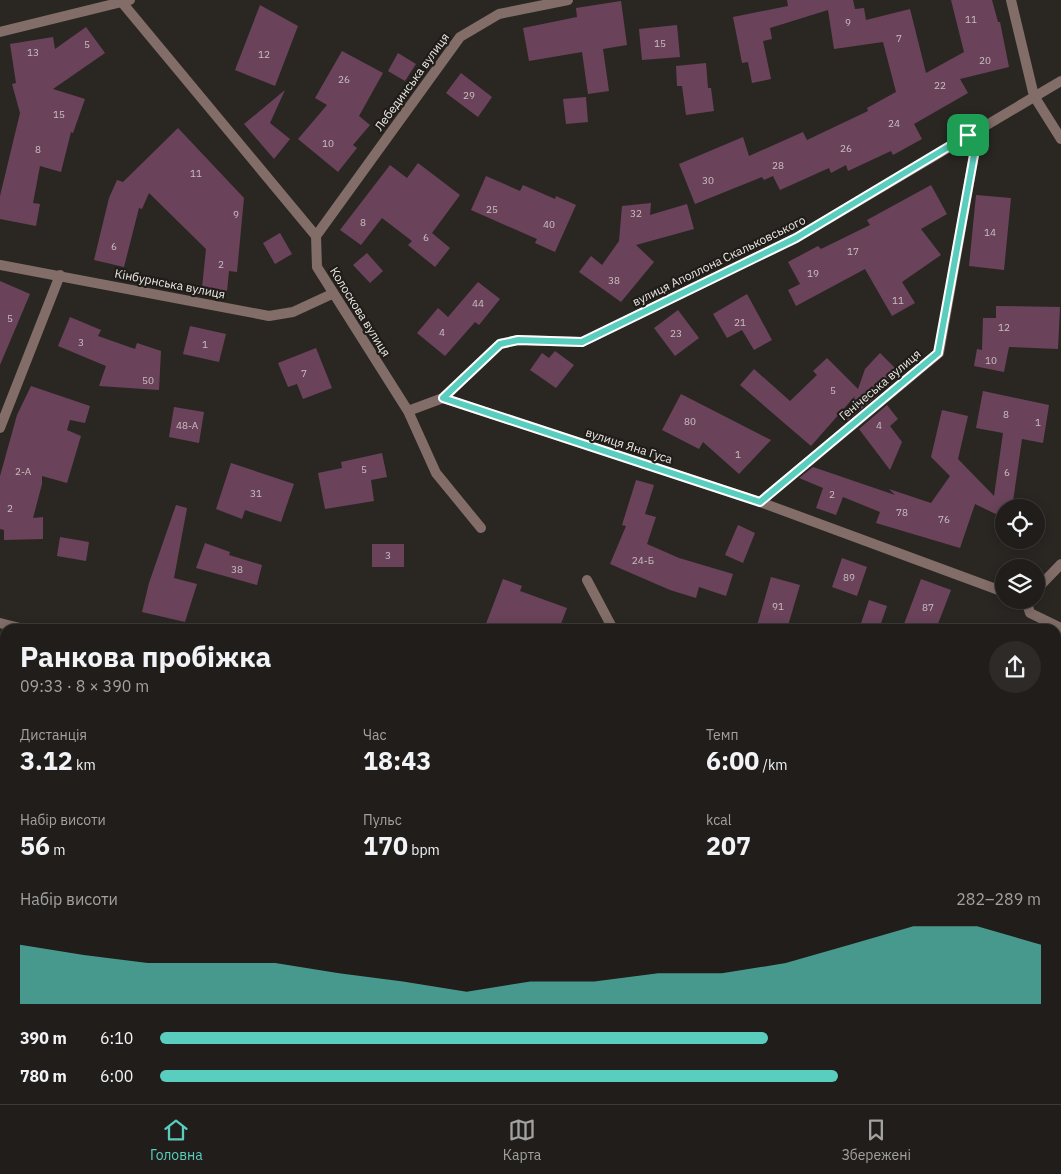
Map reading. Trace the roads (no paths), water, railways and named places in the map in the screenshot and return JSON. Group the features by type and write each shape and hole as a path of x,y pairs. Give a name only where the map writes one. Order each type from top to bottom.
{"street":[{"name":"Лебединська вулиця","path":"316,236 460,37 499,14 568,0"},
{"path":"1011,0 1034,96 1061,139"},
{"path":"0,32 124,1 316,236"},
{"name":"вулиця Аполлона Скальковського","path":"408,411 443,398 500,344 518,340 582,342 796,238 1061,81"},
{"name":"Генічеська вулиця","path":"760,502 938,353 974,155 968,135"},
{"name":"Колоскова вулиця","path":"316,236 317,267 332,294 408,411 436,473 481,528"},
{"name":"Кінбурнська вулиця","path":"0,265 269,316 293,312 332,294"},
{"path":"0,428 60,275"},
{"name":"вулиця Яна Гуса","path":"443,398 760,502 995,589"},
{"path":"1045,581 1061,564"},
{"path":"587,580 610,624"},
{"path":"1029,609 1030,613 1053,624"}]}
